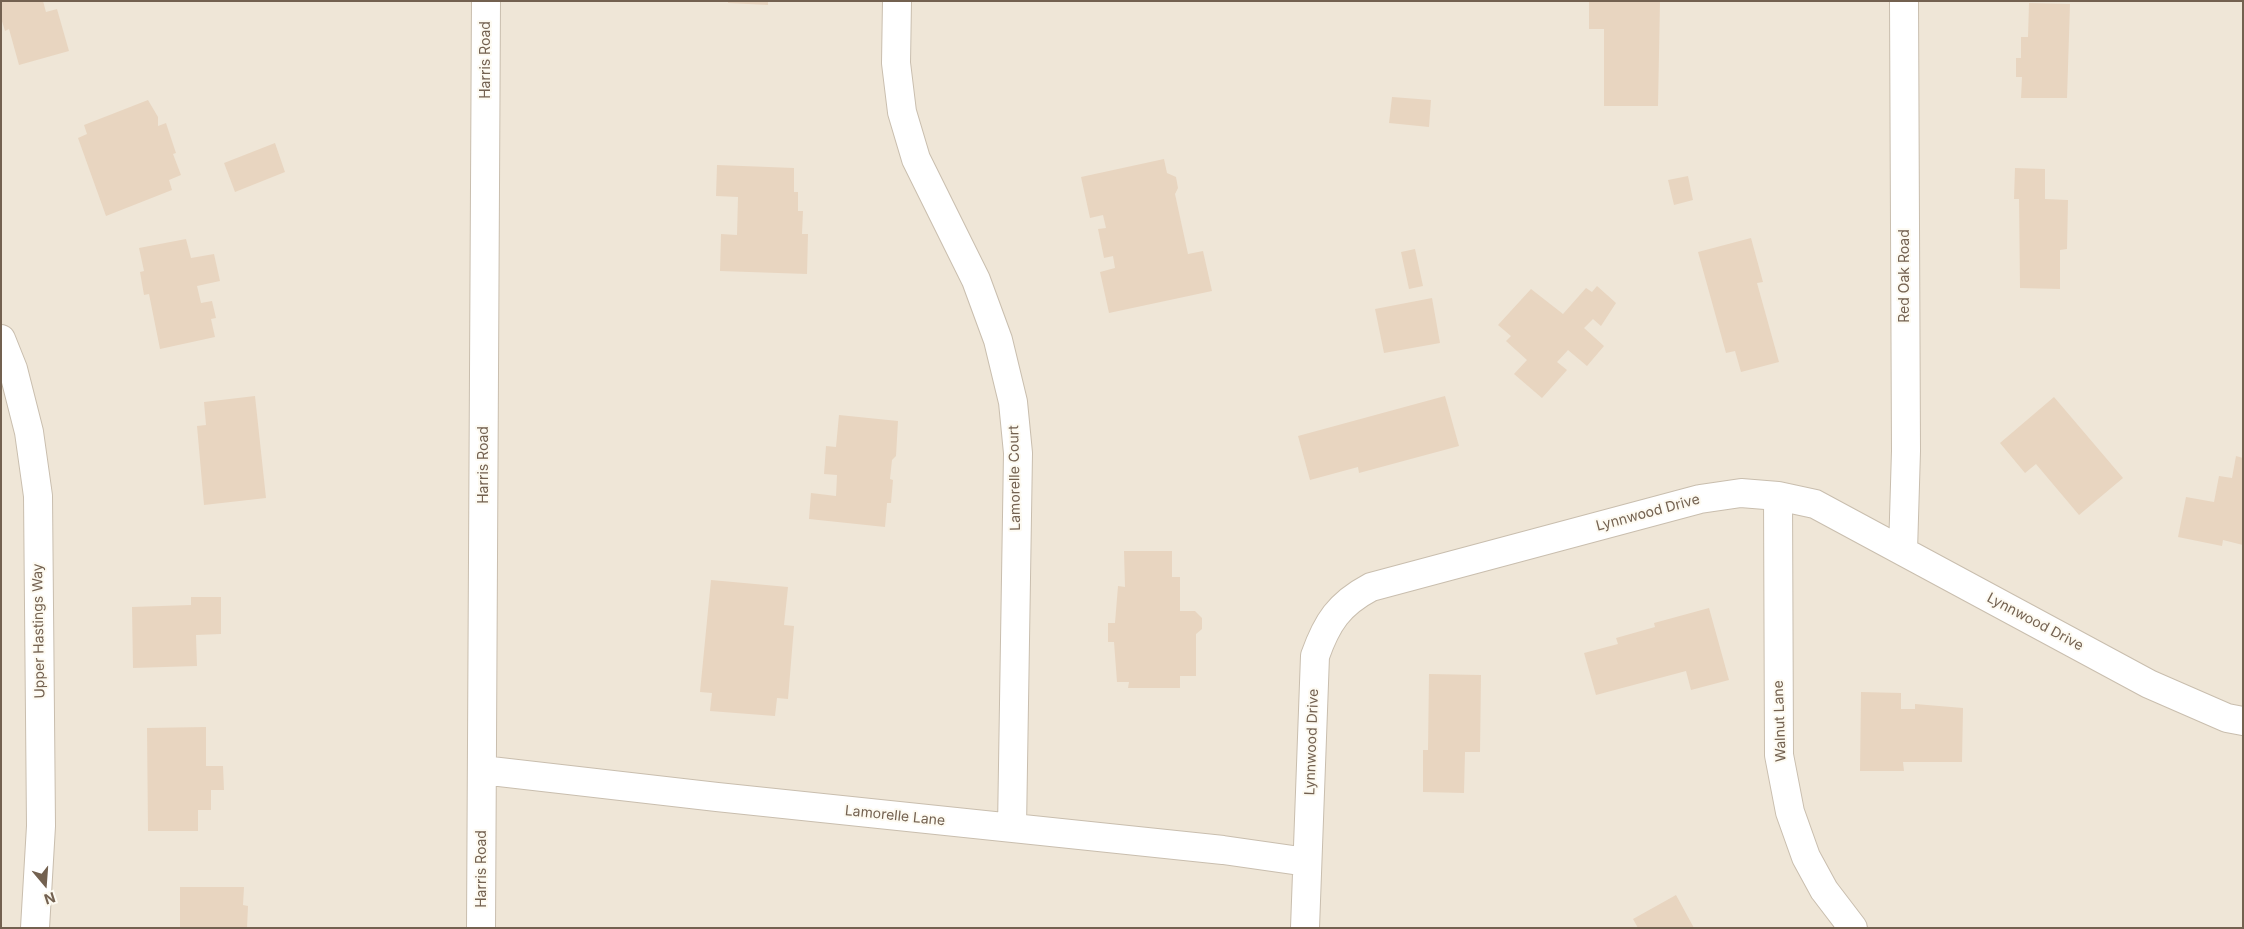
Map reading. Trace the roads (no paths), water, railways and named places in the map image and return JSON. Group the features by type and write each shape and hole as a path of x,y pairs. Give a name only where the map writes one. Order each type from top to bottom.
{"street":[{"name":"Harris Road","path":"481,928 486,1"},
{"name":"Lamorelle Court","path":"897,1 896,63 901,102 916,160 976,280 998,340 1012,402 1018,453 1012,828"},
{"name":"Red Oak Road","path":"1903,551 1906,451 1904,1"},
{"name":"Upper Hastings Way","path":"1,339 13,369 29,432 38,496 40,826 35,928"},
{"name":"Lynnwood Drive","path":"1305,928 1315,656 1324,630 1340,608 1357,594 1371,587 1700,499 1741,493 1778,496 1814,504 2148,684 2227,718 2243,721"},
{"name":"Walnut Lane","path":"1778,496 1779,755 1790,812 1806,857 1824,890 1853,928"},
{"name":"Lamorelle Lane","path":"482,770 717,797 1223,850 1307,862"}]}
